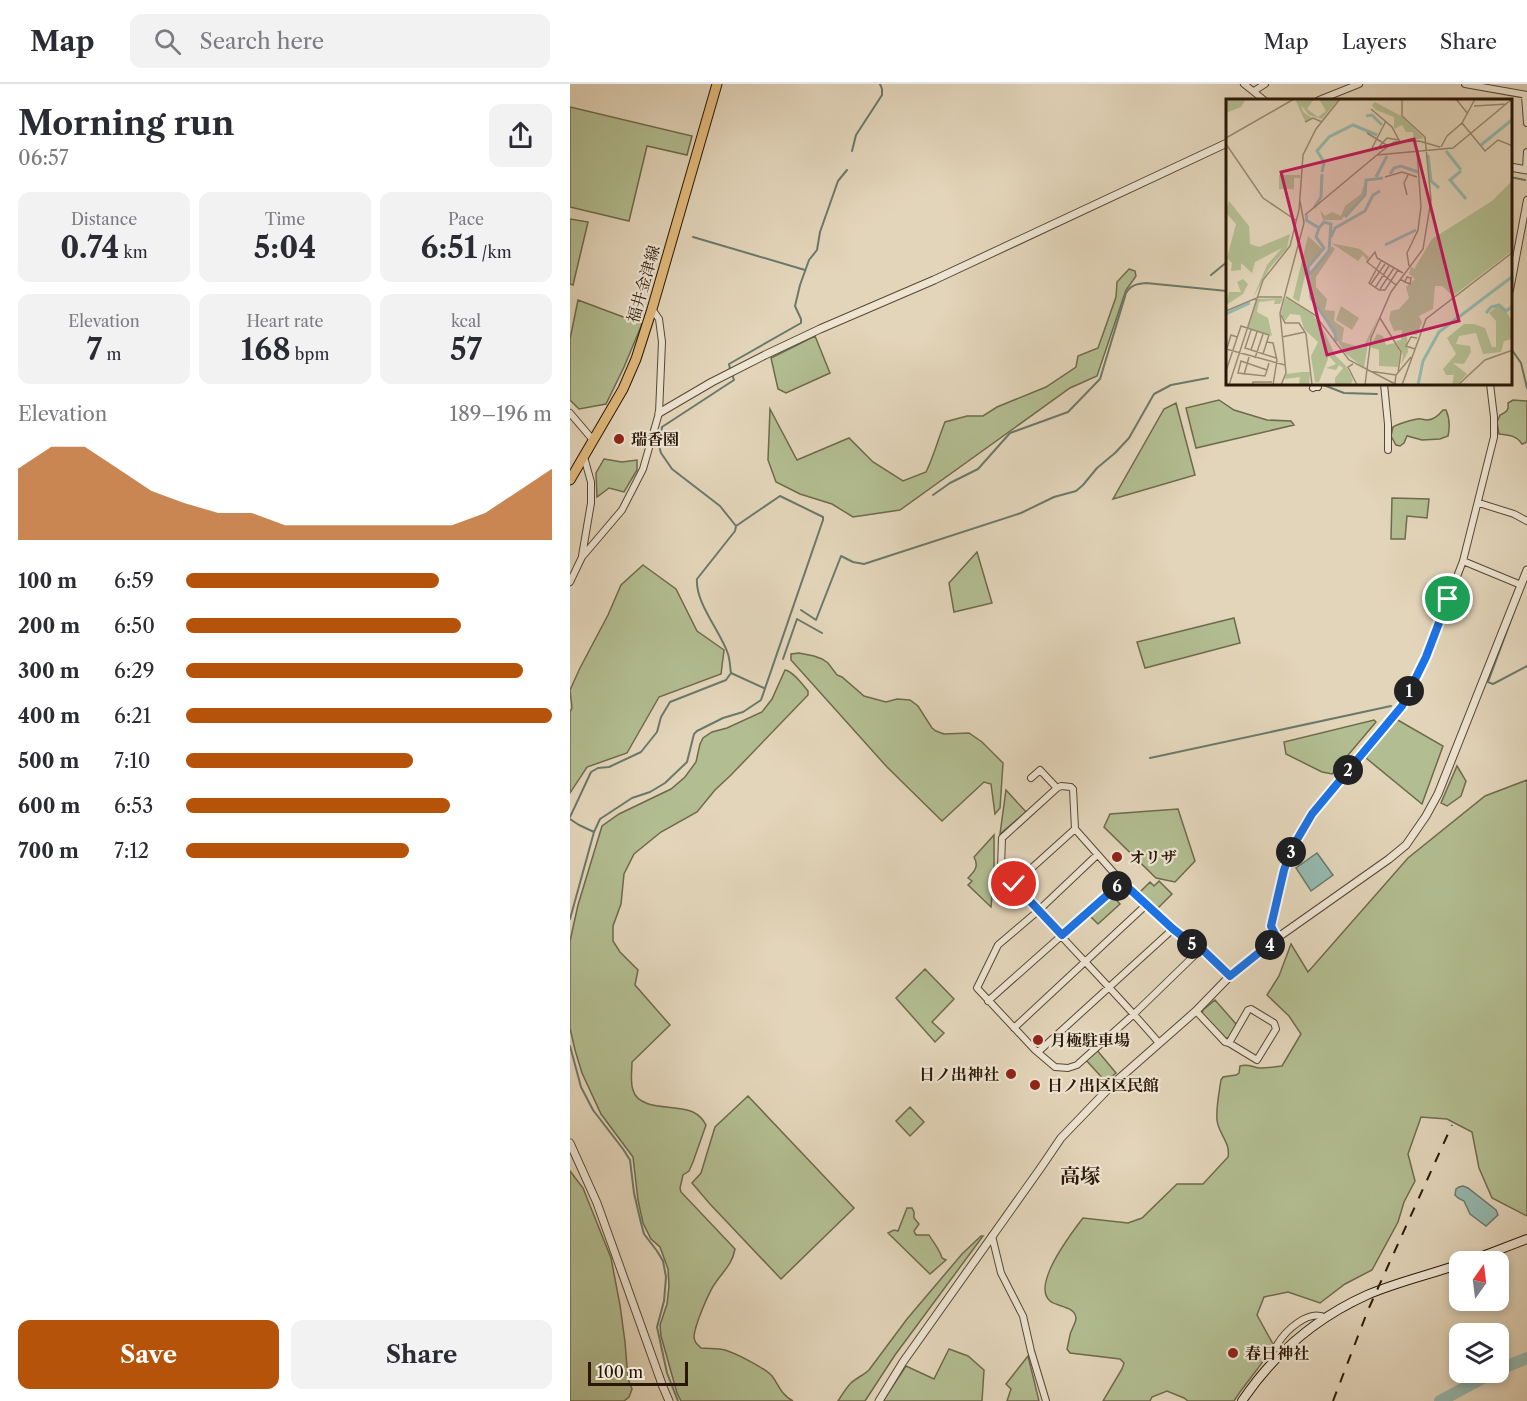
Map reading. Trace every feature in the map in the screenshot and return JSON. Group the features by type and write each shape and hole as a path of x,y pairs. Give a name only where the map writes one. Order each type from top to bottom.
{"main road":[{"name":"福井金津線","path":"570,480 626,383 636,359 717,84"},
{"path":"1496,1251 1527,1239"},
{"path":"1242,1401 1253,1384 1274,1361 1306,1331 1336,1311 1369,1295 1449,1268"}],"street":[{"path":"1244,84 1263,99"},
{"path":"1254,91 1265,84"},
{"path":"1337,84 1342,91"},
{"path":"1322,99 1359,84"},
{"path":"1465,84 1526,95 1527,123"},
{"path":"659,413 712,381 765,355 944,276 1226,143"},
{"path":"1526,170 1527,152"},
{"path":"1512,279 1527,200"},
{"path":"570,582 582,557 622,510 643,469 659,413 662,342 659,319 652,309"},
{"path":"1384,386 1388,450"},
{"path":"1277,938 1271,926 1284,870 1292,848 1312,814 1402,706 1426,657 1463,561 1479,503 1494,437 1490,386"},
{"path":"570,412 593,440"},
{"path":"582,557 591,503 591,482 584,457"},
{"path":"1479,503 1514,514 1527,521"},
{"path":"1463,561 1521,585"},
{"path":"879,1401 903,1362 1061,1138 1114,1083 1196,1011 1230,976 1277,938 1406,845 1422,823 1438,794 1527,570"},
{"path":"1031,778 1040,770 1057,788"},
{"path":"1159,1043 1001,868 1002,837 1057,788 1071,787 1073,789 1075,829 1122,882 1146,905 1173,929 1204,951 1230,976"},
{"path":"1014,884 1075,829"},
{"path":"1097,855 998,945 977,988 1035,1050 1055,1067 1068,1068 1077,1065 1200,950"},
{"path":"988,1001 1122,882"},
{"path":"1014,1028 1146,905"},
{"path":"1038,1052 1173,929"},
{"path":"1196,1011 1225,1042 1257,1060 1276,1029 1274,1023 1251,1009 1248,1010 1229,1043"},
{"path":"570,1143 597,1203 669,1401"},
{"path":"993,1236 1000,1273 1023,1316 1046,1401"},
{"path":"1277,1345 1282,1335 1295,1324 1318,1315 1326,1318"}],"green space":[{"path":"570,107 692,136 687,155 647,146 629,221 570,207"},
{"path":"570,219 588,222 573,285 570,284"},
{"path":"1129,269 1135,271 1136,276 1126,290 1097,376 1070,388 900,510 853,517 832,504 800,494 776,482 768,460 770,409 797,460 849,438 873,462 903,481 926,472 945,422 967,416 983,416 997,407 1046,387 1076,367 1078,356 1098,348 1116,297 1117,282"},
{"path":"578,300 642,324 606,404 579,409 570,400 570,339"},
{"path":"815,336 830,373 786,393 778,389 771,358"},
{"path":"1219,400 1234,410 1267,420 1291,421 1294,425 1196,448 1186,408"},
{"path":"1513,400 1527,401 1527,441 1522,444 1514,437 1499,434 1497,422 1500,415 1507,410 1508,403"},
{"path":"1176,403 1195,475 1113,499 1164,409"},
{"path":"1446,410 1449,420 1448,436 1422,440 1407,436 1404,443 1400,446 1396,445 1391,436 1393,427 1418,419 1432,419"},
{"path":"604,459 622,462 637,460 637,470 624,492 609,488 597,497 596,473"},
{"path":"1392,498 1429,499 1427,518 1407,516 1405,539 1391,539"},
{"path":"977,552 992,603 954,612 949,583"},
{"path":"643,565 676,589 697,631 724,650 721,674 659,697 627,753 587,767 570,793 570,712 572,708 570,690 621,585"},
{"path":"1234,618 1240,643 1145,668 1137,642"},
{"path":"799,653 822,659 837,675 864,696 886,702 897,699 910,700 918,706 936,731 944,734 969,733 982,742 1003,763 1000,808 995,814 991,784 984,782 942,821 887,767 791,660 791,654"},
{"path":"785,670 798,679 808,691 808,695 715,790 697,812 661,832 634,854 624,874 621,904 613,926 613,941 620,952 638,970 635,985 670,1025 632,1062 633,1090 643,1102 693,1112 705,1123 693,1162 689,1171 683,1175 680,1188 681,1192 735,1249 730,1263 706,1300 694,1336 696,1343 701,1348 725,1350 763,1369 793,1401 681,1401 661,1336 660,1325 667,1304 669,1286 668,1269 660,1247 651,1239 643,1223 633,1157 601,1114 582,1073 575,1050 570,1028 570,941 578,905 602,826 619,814 671,789 685,777 696,762 703,738 712,732 727,728 762,712 772,699"},
{"path":"1396,719 1443,746 1422,804 1366,758"},
{"path":"1374,720 1376,722 1332,774 1322,772 1286,754 1284,742"},
{"path":"1457,766 1466,781 1461,796 1447,806 1441,803"},
{"path":"1527,780 1527,1216 1492,1198 1479,1168 1472,1132 1447,1119 1421,1117 1408,1154 1415,1181 1404,1202 1398,1222 1372,1270 1345,1284 1320,1303 1288,1292 1264,1297 1257,1315 1273,1344 1234,1401 1188,1401 1167,1391 1152,1397 1150,1401 1103,1401 1124,1363 1120,1359 1070,1353 1067,1349 1076,1320 1075,1314 1050,1301 1046,1293 1049,1271 1071,1234 1083,1218 1128,1223 1142,1218 1177,1184 1203,1184 1228,1157 1228,1147 1217,1120 1221,1080 1223,1077 1239,1073 1240,1066 1243,1065 1261,1068 1282,1066 1301,1034 1289,1016 1267,995 1279,976 1291,944 1308,972 1408,858 1485,796"},
{"path":"1006,790 1026,812 1000,834"},
{"path":"1178,809 1195,861 1175,882 1156,878 1104,827 1110,814"},
{"path":"994,835 991,907 968,885 972,881 968,878 976,868 974,857"},
{"path":"1159,881 1172,894 1156,910 1139,893 1150,882 1154,886"},
{"path":"1111,894 1120,904 1098,924 1088,914"},
{"path":"925,969 954,999 932,1022 944,1033 935,1042 896,998"},
{"path":"1215,1000 1237,1025 1230,1038 1224,1038 1202,1014 1203,1010"},
{"path":"1096,1049 1116,1073 1106,1082 1085,1059"},
{"path":"748,1096 854,1208 781,1279 692,1183 701,1173 715,1127"},
{"path":"910,1107 924,1122 910,1136 896,1121"},
{"path":"570,1171 583,1188 611,1258 620,1305 628,1379 632,1389 629,1397 624,1401 570,1401"},
{"path":"907,1208 912,1208 914,1218 919,1224 914,1231 916,1235 929,1235 942,1258 946,1260 930,1274 888,1233 898,1231"},
{"path":"983,1236 895,1355 865,1401 838,1401 851,1383 869,1370 907,1319 962,1254"},
{"path":"949,1349 968,1356 984,1370 982,1401 883,1401 906,1366 934,1379"},
{"path":"1028,1356 1039,1401 1007,1401 1011,1389 1006,1384"}],"water":[{"path":"1317,853 1333,875 1311,891 1296,868"},
{"path":"1463,1186 1496,1210 1498,1215 1486,1226 1470,1214 1464,1201 1455,1195 1456,1189"}],"waterway":[{"path":"852,151 856,135 882,95 880,84"},
{"path":"730,369 729,364 801,323 795,306 800,285 809,260 817,250 820,232 838,181 847,170"},
{"path":"1512,177 1525,180"},
{"path":"693,237 805,270"},
{"path":"1211,275 1226,263"},
{"path":"933,495 950,483 978,469 1010,433 1068,412 1100,379 1126,293 1132,287 1146,283 1226,291"},
{"path":"1512,350 1521,363 1527,388"},
{"path":"570,817 591,772 598,768 609,767 641,752 657,732 661,717 670,702 726,680 731,673 725,645 700,598 697,579 735,531 736,526 720,506 672,469 659,446 662,427 734,380 732,374"},
{"path":"801,610 816,620 841,556 864,564 1021,513 1054,497 1076,491 1129,438 1154,394 1171,385 1208,378"},
{"path":"1326,386 1344,393 1377,394"},
{"path":"594,832 600,819 632,798 650,792 665,783 687,762 694,734 697,731 723,718 743,712 761,700 823,517 780,496 736,526"},
{"path":"1521,593 1488,682 1493,684 1527,666"},
{"path":"783,659 797,619 822,633"},
{"path":"731,673 764,688"},
{"path":"1150,758 1391,706"},
{"path":"570,819 594,832 570,919"},
{"path":"570,1046 581,1087 593,1110 630,1160 634,1193 644,1234 663,1261 666,1277 664,1301 657,1327 667,1373 678,1401"},
{"path":"1509,1365 1527,1358"},
{"path":"1440,1401 1474,1383"}],"railway":[{"path":"1333,1401 1368,1310 1452,1125"}],"place":[{"name":"瑞香園","path":"619,439"},
{"name":"オリザ","path":"1117,857"},
{"name":"月極駐車場","path":"1038,1040"},
{"name":"日ノ出神社","path":"1011,1074"},
{"name":"日ノ出区区民館","path":"1035,1085"},
{"name":"春日神社","path":"1233,1353"}],"district":[{"name":"高塚","path":"1080,1176"}],"route":[{"path":"1014,884 1062,935 1122,882 1157,916 1204,951 1230,976 1277,938 1271,926 1284,870 1292,848 1312,814 1402,706 1426,657 1448,599"}]}
